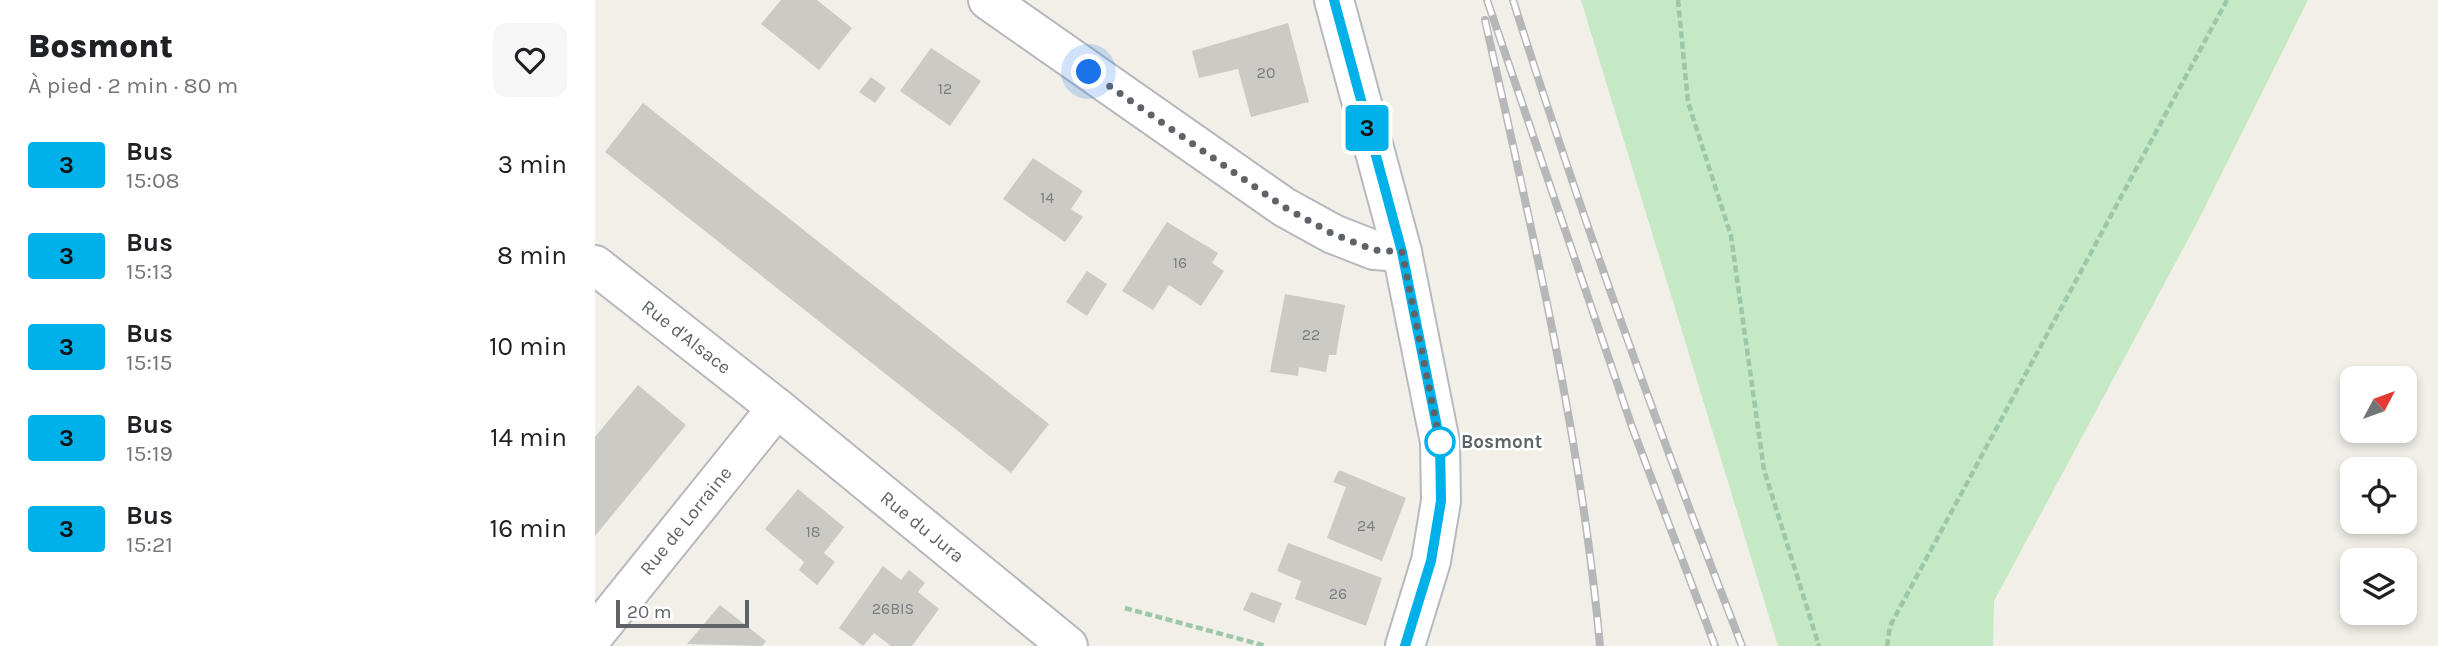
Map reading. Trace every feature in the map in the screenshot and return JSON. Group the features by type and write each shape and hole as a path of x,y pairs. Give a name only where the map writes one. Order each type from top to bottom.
{"street":[{"path":"988,0 1284,207 1333,234 1374,250 1402,252"},
{"path":"1334,0 1402,252 1440,442 1441,501 1431,561 1405,646"},
{"name":"Rue d'Alsace","path":"595,265 777,408"},
{"name":"Rue de Lorraine","path":"595,634 777,408"},
{"name":"Rue du Jura","path":"777,408 1068,646"}],"path":[{"path":"1678,0 1688,102 1731,236 1764,470 1819,646"},
{"path":"1887,646 1890,626 2227,0"},
{"path":"1125,608 1266,646"}],"green space":[{"path":"1581,0 2308,0 2199,219 1994,601 1993,646 1778,646"}],"building":[{"path":"781,0 817,0 852,28 819,70 761,24"},
{"path":"1288,23 1309,102 1251,117 1238,69 1199,78 1192,51"},
{"path":"931,48 981,81 950,126 900,91"},
{"path":"871,77 886,88 875,103 859,92"},
{"path":"643,103 1049,424 1011,473 605,152"},
{"path":"1033,158 1083,191 1071,209 1083,217 1065,242 1003,199"},
{"path":"1167,222 1218,253 1212,263 1224,271 1201,306 1169,285 1153,310 1122,291"},
{"path":"1087,271 1107,284 1087,316 1066,302"},
{"path":"1285,294 1345,305 1336,355 1329,355 1326,372 1299,367 1298,376 1270,372"},
{"path":"638,385 686,425 595,536 595,437"},
{"path":"1339,470 1406,498 1382,561 1327,538 1346,487 1333,482"},
{"path":"798,489 844,527 824,553 835,562 817,585 799,570 804,562 765,529"},
{"path":"1288,543 1382,578 1366,626 1295,599 1301,581 1277,571"},
{"path":"883,566 901,580 909,570 925,583 918,592 939,609 912,646 891,646 874,633 863,646 839,628"},
{"path":"1251,592 1282,603 1274,623 1243,610"},
{"path":"720,605 766,641 762,646 687,644"}],"railway":[{"path":"1487,0 1632,427 1715,646"},
{"path":"1513,0 1622,325 1742,646"},
{"path":"1485,20 1553,331 1580,488 1600,646"}],"bus line":[{"name":"3","path":"1334,0 1402,252 1440,442 1441,501 1431,561 1405,646"}],"place":[{"name":"Bosmont","path":"1440,442"}],"route":[{"path":"1089,72 1284,207 1333,234 1374,250 1402,252 1440,442"}]}
